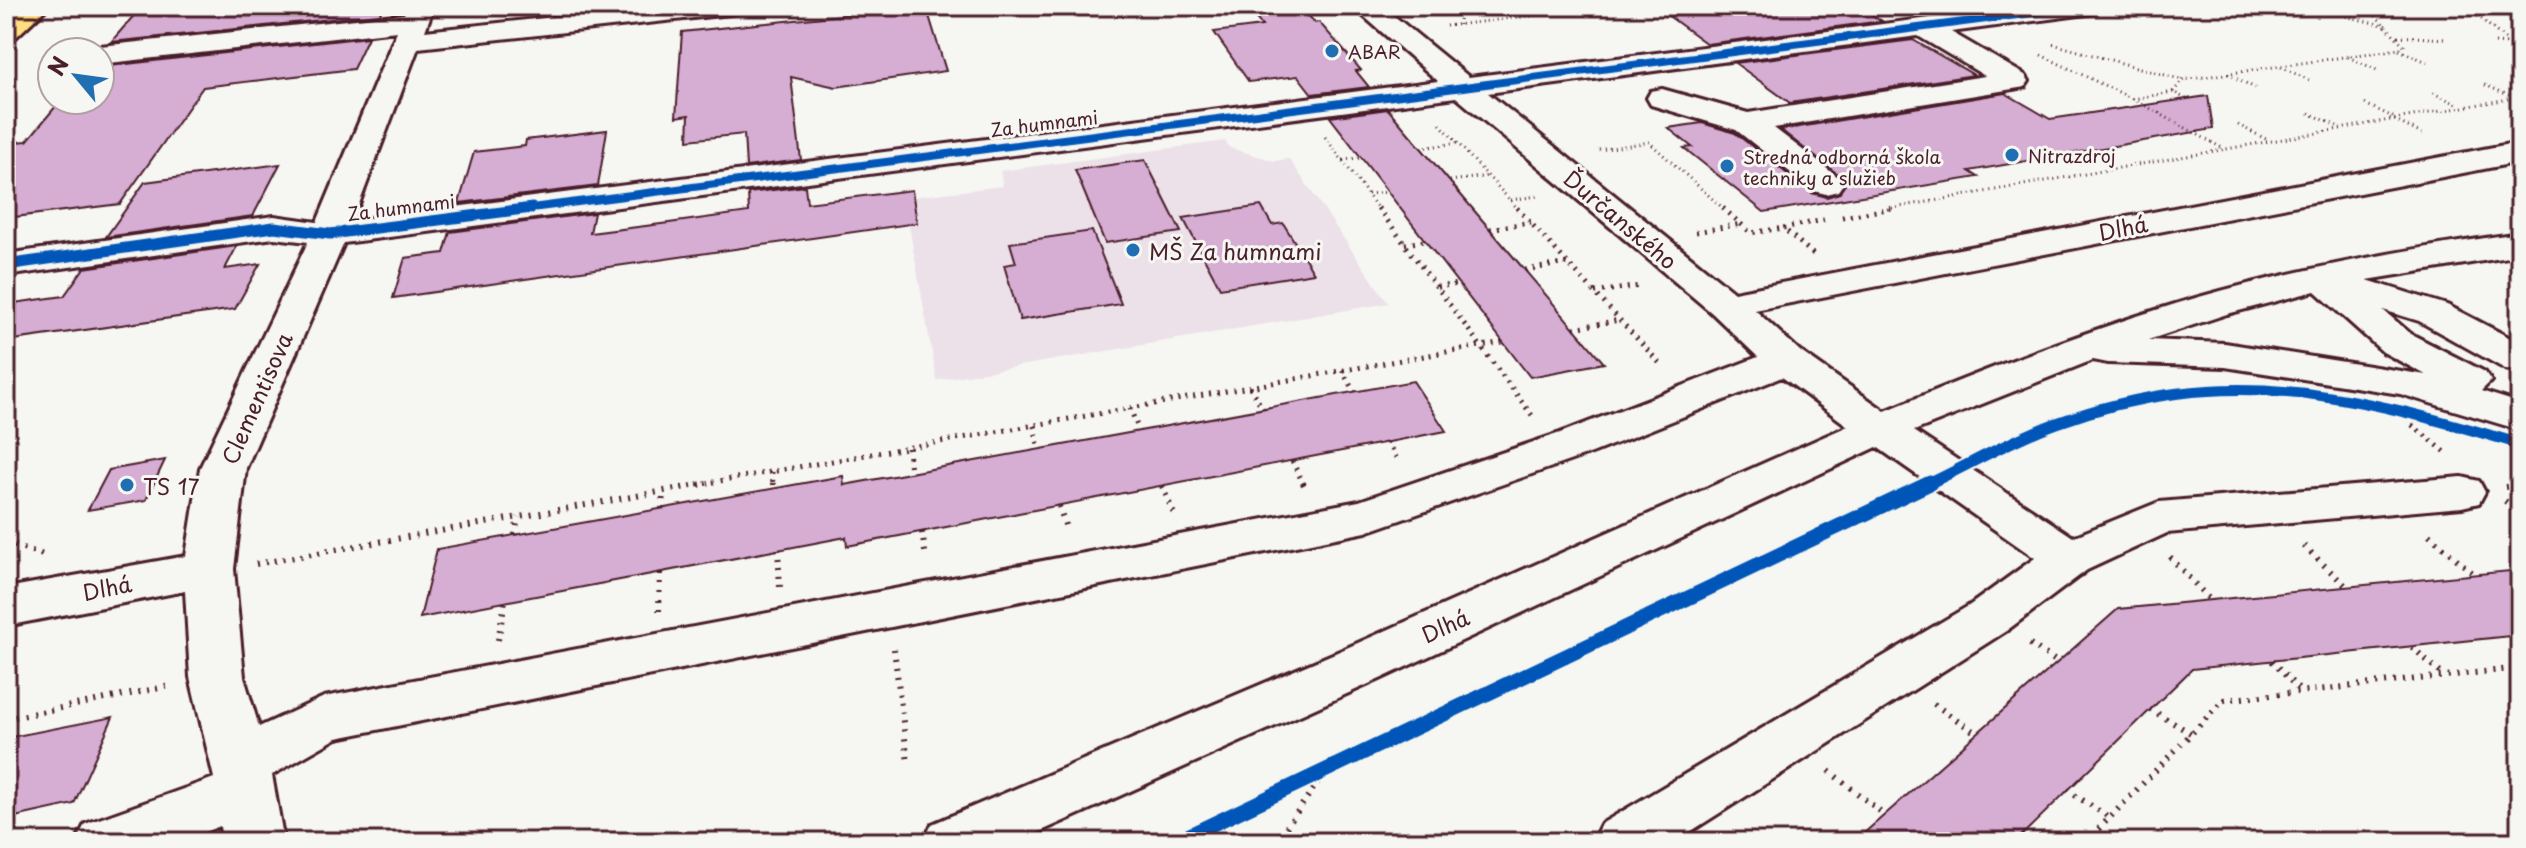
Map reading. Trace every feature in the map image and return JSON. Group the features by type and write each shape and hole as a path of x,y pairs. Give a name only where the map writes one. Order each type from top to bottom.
{"main road":[{"path":"6,31 36,6"}],"street":[{"path":"116,53 414,23 730,6"},
{"name":"Ďurčanského","path":"1365,6 1726,305 1786,361 1881,429"},
{"name":"Za humnami","path":"6,265 274,227 330,234 1926,29 2069,7"},
{"name":"Clementisova","path":"246,799 217,677 230,567 223,468 330,234 414,23"},
{"path":"1747,123 2014,81 1926,29"},
{"path":"1662,98 1747,123 1826,184"},
{"name":"Dlhá","path":"1726,305 1846,279 2520,152"},
{"name":"Dlhá","path":"954,842 1011,830 1663,523 1881,429 2082,350 2177,316 2325,280 2520,244"},
{"path":"2325,280 2433,313 2520,360"},
{"path":"2325,280 2397,343 2520,407"},
{"path":"2082,350 2249,358 2406,382 2520,417"},
{"path":"107,842 246,799 324,719 1366,516 1576,443 1786,361"},
{"path":"1881,429 2070,558"},
{"path":"1623,842 1988,618 2070,558 2159,518 2462,492"},
{"name":"Dlhá","path":"6,607 230,567"}],"path":[{"path":"1459,25 1460,6"},
{"path":"1443,27 1615,6"},
{"path":"2302,6 2388,26"},
{"path":"2048,43 2183,80 2399,49 2404,45 2366,6"},
{"path":"2366,6 2411,10"},
{"path":"2466,6 2520,52"},
{"path":"1589,9 1597,15"},
{"path":"2460,13 2475,14"},
{"path":"1519,18 1527,23"},
{"path":"1973,22 2133,99 2223,148"},
{"path":"2397,36 2445,39"},
{"path":"2495,43 2511,44"},
{"path":"2399,49 2427,62"},
{"path":"2347,57 2377,70"},
{"path":"2279,66 2309,80"},
{"path":"2227,74 2255,88"},
{"path":"2173,92 2183,80"},
{"path":"2485,85 2518,98"},
{"path":"2133,99 2173,92 2186,99"},
{"path":"2433,93 2460,106"},
{"path":"1595,150 1649,142 1751,233 2393,117 2518,98"},
{"path":"2365,104 2393,117"},
{"path":"2309,113 2338,127"},
{"path":"1432,115 1669,374"},
{"path":"2238,125 2268,140"},
{"path":"1318,128 1539,425"},
{"path":"1421,148 1458,143"},
{"path":"1342,160 1362,158"},
{"path":"1450,181 1488,176"},
{"path":"1368,194 1388,192"},
{"path":"1490,229 1531,222"},
{"path":"1682,234 1741,224"},
{"path":"1783,228 1846,279"},
{"path":"1405,244 1425,241"},
{"path":"1525,270 1568,263"},
{"path":"1437,287 1458,284"},
{"path":"1574,328 1620,320"},
{"path":"230,567 1503,342"},
{"path":"1342,370 1354,392"},
{"path":"1250,387 1263,409"},
{"path":"1130,408 1139,431"},
{"path":"2411,413 2424,416"},
{"path":"1034,426 1039,449"},
{"path":"1387,442 1407,474"},
{"path":"908,448 910,473"},
{"path":"1292,461 1310,498"},
{"path":"772,472 773,489"},
{"path":"1162,486 1178,524"},
{"path":"662,509 663,491"},
{"path":"1059,506 1072,545"},
{"path":"515,535 518,517"},
{"path":"2142,528 2210,600"},
{"path":"922,532 928,573"},
{"path":"778,549 781,603"},
{"path":"659,627 660,572"},
{"path":"497,645 505,601"},
{"path":"888,609 908,763"},
{"path":"2412,647 2445,676"},
{"path":"2272,661 2301,692"},
{"path":"2086,842 2224,700 2520,668"},
{"path":"6,719 217,677"},
{"path":"2150,709 2192,734"},
{"path":"1789,740 1885,815"},
{"path":"1298,785 1339,765"},
{"path":"1276,842 1325,772"},
{"path":"2067,790 2110,818"}],"shaded area":[{"name":"MŠ Za humnami","path":"1225,141 1230,148 1274,161 1289,159 1388,303 937,380 904,198 1003,186 1000,171"}],"building":[{"path":"142,6 383,6 380,14 116,41 116,36"},
{"path":"926,6 946,71 836,87 791,77 801,160 746,167 744,134 688,140 689,115 676,117 682,32"},
{"path":"1246,6 1300,6 1315,23 1319,22 1361,70 1356,71 1369,87 1312,94 1298,76 1249,82 1214,32 1262,26"},
{"path":"1655,6 1856,6 1882,21 1707,44"},
{"path":"368,37 353,69 203,87 120,204 6,218 6,143 27,141 48,116 116,116 116,65"},
{"path":"1913,40 1974,75 1790,103 1735,63"},
{"path":"2005,93 2050,119 2208,96 2213,129 1969,171 1978,177 1764,212 1684,148 1692,147 1668,128 1702,123 1735,133 1812,193 1827,197 1840,193 1845,182 1781,130"},
{"path":"1388,109 1604,363 1530,377 1330,117"},
{"path":"607,130 598,186 459,203 474,152 525,146 526,140"},
{"path":"1145,160 1181,232 1105,243 1075,170"},
{"path":"280,164 253,216 106,237 145,182"},
{"path":"805,186 807,203 912,190 917,223 393,298 405,258 444,253 450,232 594,213 590,233 669,223 749,212 748,193"},
{"path":"1261,206 1272,225 1283,223 1314,273 1220,288 1183,218"},
{"path":"1092,231 1121,304 1020,320 1004,265 1016,263 1010,243"},
{"path":"237,246 225,269 260,264 235,309 6,341 6,304 64,296 84,268"},
{"path":"1413,381 1446,431 847,546 846,537 420,618 437,549 843,476 844,485"},
{"name":"TS 17","path":"165,460 146,500 88,510 109,470"},
{"path":"2520,570 2520,635 2192,669 2015,842 1854,842 2118,609"},
{"path":"113,717 74,804 6,819 6,738"}],"cycle path":[{"path":"6,265 274,227 330,234 2087,6"},
{"path":"1175,842 2057,423 2176,393 2256,387 2371,402 2520,444"}],"place":[{"name":"ABAR","path":"1332,51"},
{"name":"Nitrazdroj","path":"2012,155"},
{"name":"Stredná odborná škola techniky a služieb","path":"1727,166"},
{"name":"MŠ Za humnami","path":"1133,250"},
{"name":"TS 17","path":"127,485"}]}
